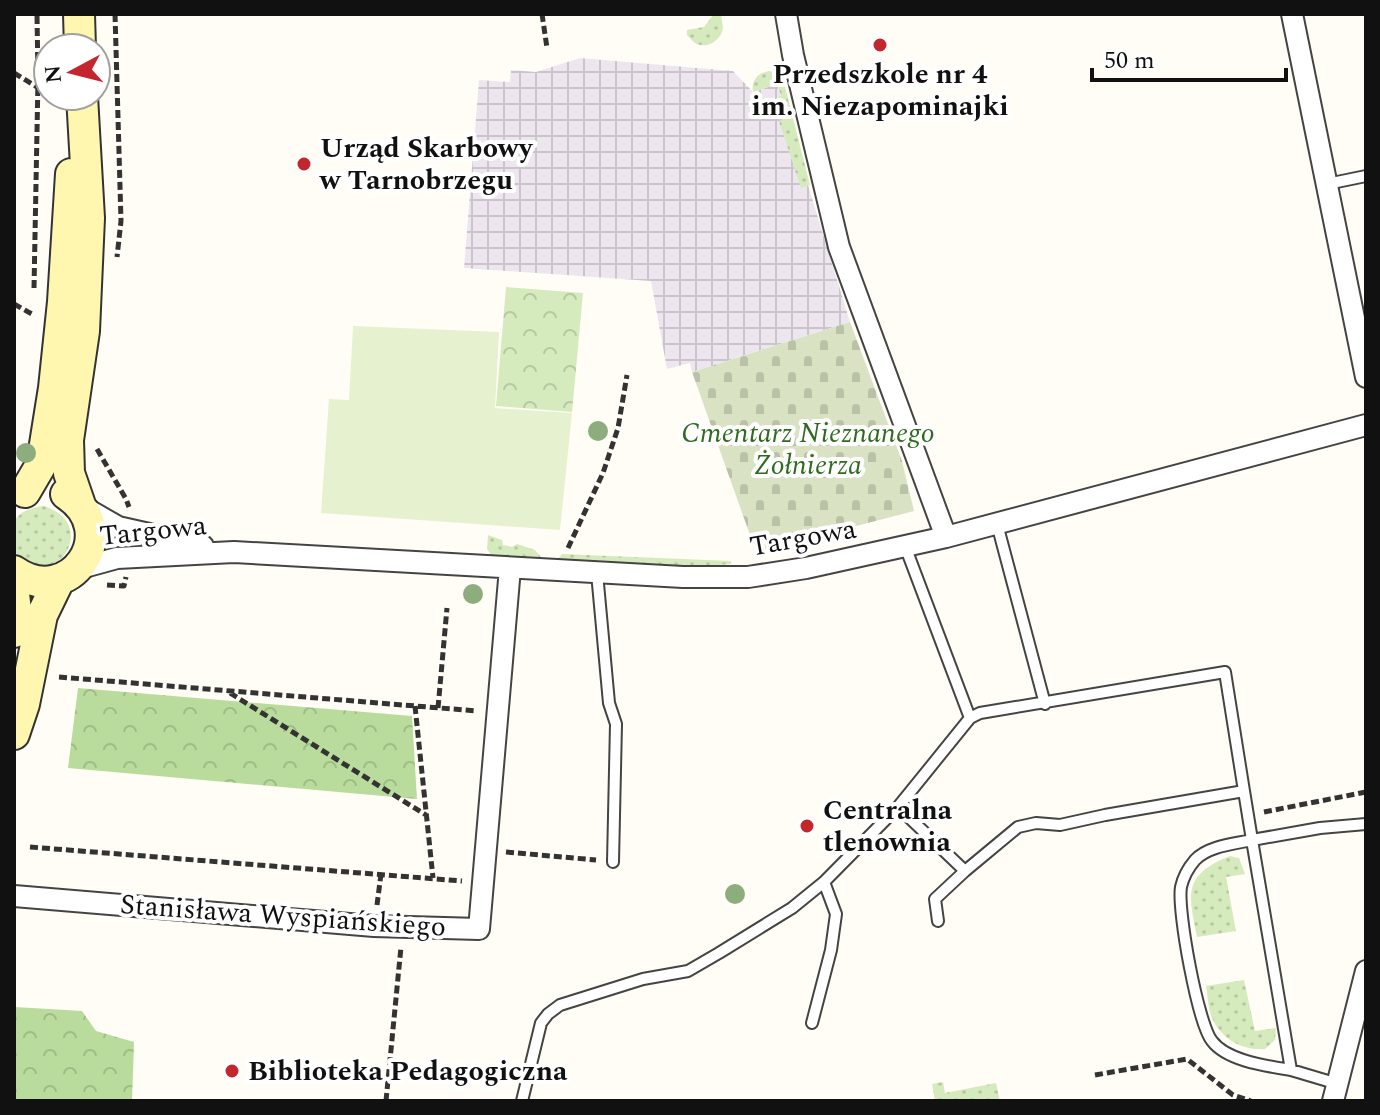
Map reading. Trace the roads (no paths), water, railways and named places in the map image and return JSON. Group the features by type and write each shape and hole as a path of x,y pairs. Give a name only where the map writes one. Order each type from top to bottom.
{"street":[{"path":"786,14 839,247 946,537"},
{"path":"1292,14 1366,377"},
{"path":"20,496 42,463 54,388 78,112"},
{"path":"14,734 24,704 42,615 76,578 91,542 90,525 69,473 68,440 84,331 89,218 81,112"},
{"name":"Targowa","path":"76,578 117,558 234,552 597,573 748,577 806,568 946,537 1366,425"},
{"path":"20,496 36,488 52,488 68,494 80,505"},
{"name":"Targowa","path":"80,505 131,531 234,552"},
{"name":"Stanisława Wyspiańskiego","path":"14,896 374,926 479,929 510,568"},
{"path":"14,571 35,581 76,578"},
{"path":"14,594 14,632"},
{"path":"1335,1092 1366,971"}],"lane":[{"path":"1327,184 1366,176"},
{"path":"997,524 1045,704"},
{"path":"905,546 970,718"},
{"path":"597,573 609,703 616,724 613,862"},
{"path":"522,1101 541,1023 548,1014 560,1005 643,979 688,971 792,908 824,882 898,807 970,718 980,713 1225,672 1291,1070"},
{"path":"938,921 935,899 1018,827 1036,823 1060,825 1244,791"},
{"path":"898,807 965,871"},
{"path":"1335,1092 1291,1070 1231,1055 1210,1040 1200,1014 1182,918 1181,887 1195,860 1214,849 1320,828 1366,824"},
{"path":"812,1023 831,950 836,914 824,882"}],"place":[{"name":"Przedszkole nr 4 im. Niezapominajki","path":"880,45"},
{"name":"Urząd Skarbowy w Tarnobrzegu","path":"304,164"},
{"name":"Centralna tlenownia","path":"807,826"},
{"name":"Biblioteka Pedagogiczna","path":"232,1071"}],"park label":[{"name":"Cmentarz Nieznanego Żołnierza","path":"808,449"}]}
